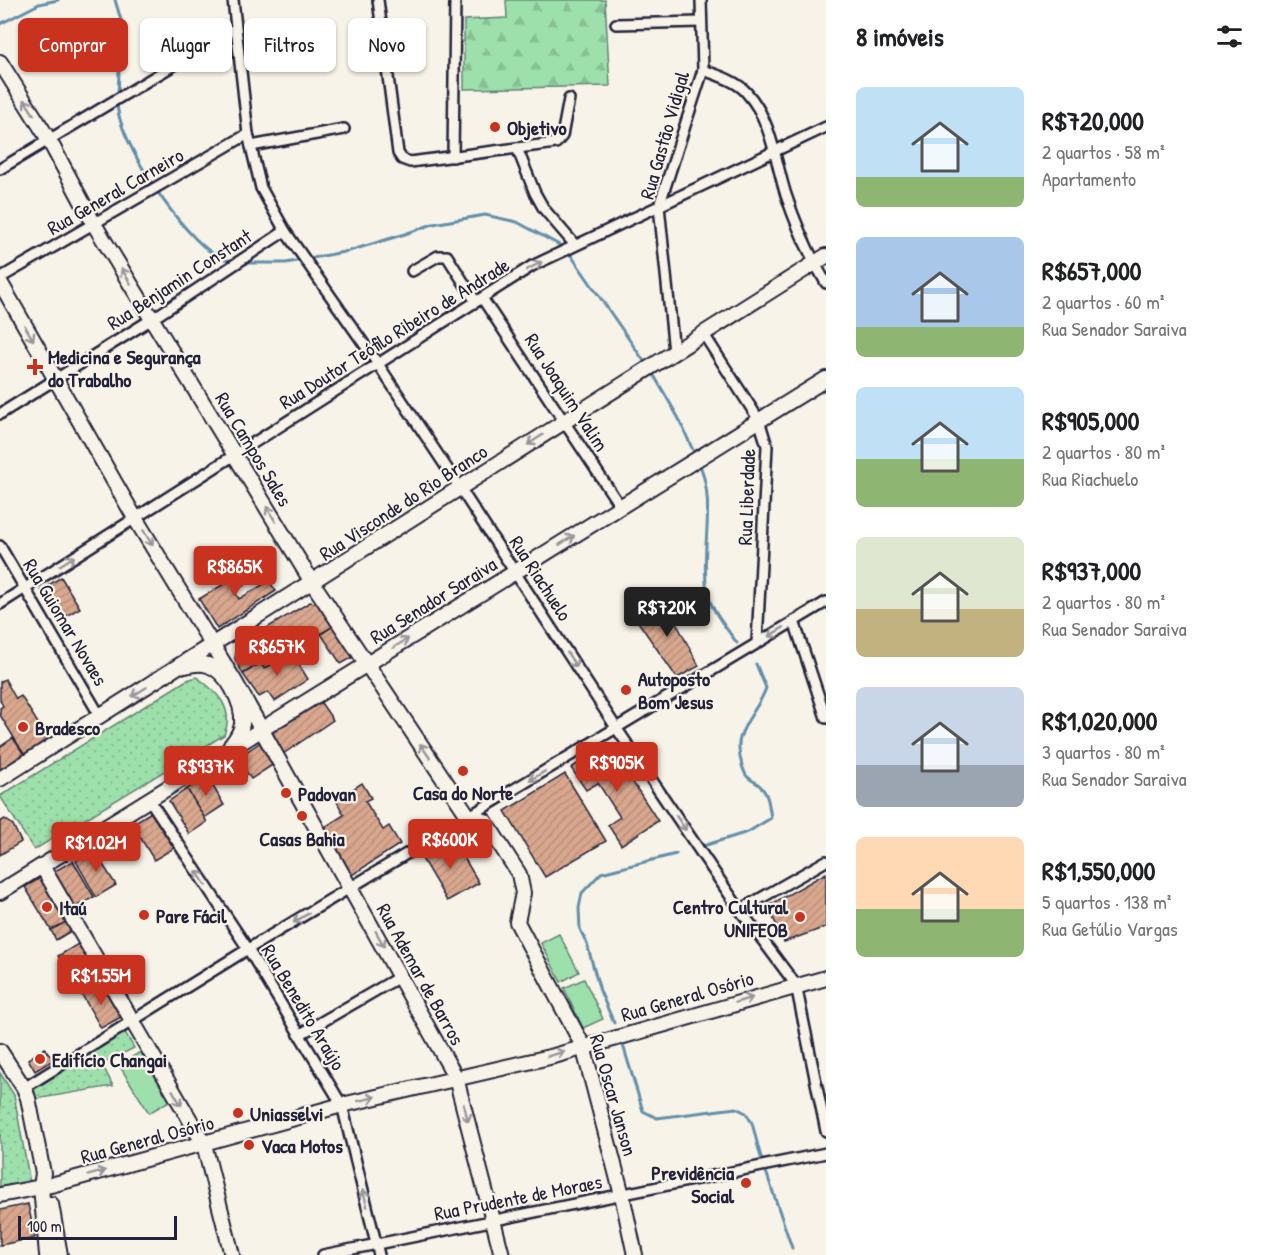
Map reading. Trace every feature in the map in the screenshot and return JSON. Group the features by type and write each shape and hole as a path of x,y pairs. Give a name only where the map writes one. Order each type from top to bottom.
{"main road":[{"name":"Rua Campos Sales","path":"0,62 49,140 94,224 312,582 469,817"},
{"name":"Rua Visconde do Rio Branco","path":"0,779 820,259"},
{"name":"Rua Ademar de Barros","path":"0,280 135,518 262,729 456,1078 502,1255"},
{"name":"Rua Senador Saraiva","path":"0,892 826,379"},
{"path":"174,670 195,663 206,664 221,674 236,695 241,710 242,726 237,738 226,751"},
{"name":"Rua Oscar Janson","path":"469,817 484,821 519,874 523,893 517,922 583,1046 622,1194 635,1255"},
{"path":"42,866 204,1144 232,1255"},
{"name":"Rua General Osório","path":"0,1195 204,1144 342,1105 554,1056 826,978"},
{"path":"0,1051 24,1088 31,1110 60,1255"},
{"path":"44,1183 47,1255"}],"street":[{"name":"Rua Riachuelo","path":"233,0 248,134 261,188 285,231 378,364 516,572 616,729 740,910 796,986"},
{"path":"235,13 243,0"},
{"path":"378,0 378,15 398,153 402,159 410,162 556,142 560,140 569,99"},
{"path":"453,157 455,0"},
{"name":"Rua Gastão Vidigal","path":"674,352 659,206 703,70 701,0"},
{"path":"616,24 701,22"},
{"path":"0,169 236,28"},
{"path":"703,70 746,90 756,105 775,150 786,196 820,259 826,283"},
{"name":"Rua Doutor Teófilo Ribeiro de Andrade","path":"0,604 532,266 826,127"},
{"path":"251,146 344,129"},
{"name":"Rua General Carneiro","path":"0,280 248,134"},
{"path":"517,148 544,210 569,248"},
{"name":"Rua Benjamin Constant","path":"0,414 152,319 285,231"},
{"name":"Rua Joaquim Valim","path":"412,271 438,256 447,256 565,421 620,507"},
{"name":"Rua Liberdade","path":"703,333 759,420 767,446 758,643"},
{"name":"Rua Guiomar Novaes","path":"0,546 100,716"},
{"path":"24,1088 248,950 826,602"},
{"path":"794,621 826,718"},
{"path":"816,687 826,686"},
{"name":"Rua Benedito Araújo","path":"149,799 248,950 342,1105 379,1255"},
{"path":"740,910 826,861"},
{"path":"299,1035 401,976"},
{"path":"796,986 826,1131"},
{"name":"Rua Prudente de Moraes","path":"322,1255 826,1153"}],"green space":[{"path":"506,0 605,0 610,86 464,89 464,20 507,18"},
{"path":"197,677 217,695 226,709 227,725 224,735 34,850 0,796 187,680"},
{"path":"559,934 579,972 561,982 541,943"},
{"path":"584,979 603,1019 583,1028 564,988"},
{"path":"125,1032 134,1048 102,1064 113,1086 36,1099 34,1087"},
{"path":"142,1051 171,1100 149,1113 119,1065"},
{"path":"0,1073 14,1095 30,1183 0,1189"}],"building":[{"path":"257,564 264,574 234,591 239,599 269,581 276,591 217,629 199,599"},
{"path":"61,577 80,608 59,620 41,590"},
{"path":"663,598 699,666 677,678 634,616"},
{"path":"310,602 323,605 335,625 264,669 261,663 243,674 235,659 237,646"},
{"path":"335,625 355,656 341,664 321,634"},
{"path":"291,652 308,679 275,701 268,692 259,697 243,674 261,663 264,669"},
{"name":"Bradesco","path":"5,679 16,699 21,696 49,741 25,756 0,715 0,708 3,706 0,700 0,682"},
{"path":"319,700 333,720 283,754 270,732"},
{"path":"13,738 25,756 0,771 0,747"},
{"path":"261,742 274,764 251,779 237,758"},
{"path":"608,744 658,821 621,845 608,825 620,817 598,783 586,790 571,768"},
{"path":"565,774 606,841 545,877 505,811"},
{"path":"207,776 224,805 204,818 187,789"},
{"path":"362,783 371,798 365,801 383,830 389,826 400,844 352,875 325,827 344,815 336,800"},
{"path":"187,789 207,822 189,834 169,801"},
{"path":"151,812 174,848 154,860 132,824"},
{"path":"5,819 13,825 21,842 0,855 0,822"},
{"path":"453,839 479,883 447,901 421,857"},
{"path":"93,849 116,885 96,897 76,861"},
{"path":"73,861 94,897 74,908 53,872"},
{"name":"Centro Cultural UNIFEOB","path":"826,873 826,927 784,942 768,906"},
{"name":"Itaú","path":"40,878 66,922 51,930 25,887"},
{"path":"66,922 71,931 56,940 51,930"},
{"path":"78,944 101,984 82,995 58,956"},
{"path":"101,984 121,1017 101,1028 82,995"},
{"name":"Edifício Changai","path":"45,1048 53,1060 35,1071 28,1059"},
{"path":"28,1204 35,1238 0,1245 0,1210"}],"waterway":[{"path":"0,24 39,4 58,0"},
{"path":"115,0 121,20 118,96"},
{"path":"117,102 120,119 128,140 154,187 170,210 203,246 219,257 235,262"},
{"path":"241,263 286,263 349,251 433,224 485,215 517,222 563,247"},
{"path":"568,251 646,364"},
{"path":"652,372 678,417 696,457"},
{"path":"699,463 707,494 705,559 707,591 715,612 737,643"},
{"path":"703,846 748,832 771,818 766,794 746,775 739,752 742,731 766,688 756,664"},
{"path":"614,1023 600,991 587,944 580,929 579,908 582,893 601,873 676,854"},
{"path":"623,1045 643,1111 657,1118 736,1108 746,1113 752,1123 760,1154 792,1248"}],"place":[{"name":"Objetivo","path":"495,127"},
{"name":"Medicina e Segurança do Trabalho","path":"35,367"},
{"name":"Autoposto Bom Jesus","path":"626,690"},
{"name":"Bradesco","path":"23,727"},
{"name":"Casa do Norte","path":"463,771"},
{"name":"Padovan","path":"286,793"},
{"name":"Casas Bahia","path":"302,816"},
{"name":"Itaú","path":"47,907"},
{"name":"Pare Fácil","path":"144,915"},
{"name":"Centro Cultural UNIFEOB","path":"800,917"},
{"name":"Edifício Changai","path":"40,1059"},
{"name":"Uniasselvi","path":"238,1113"},
{"name":"Vaca Motos","path":"249,1145"},
{"name":"Previdência Social","path":"746,1183"}]}
